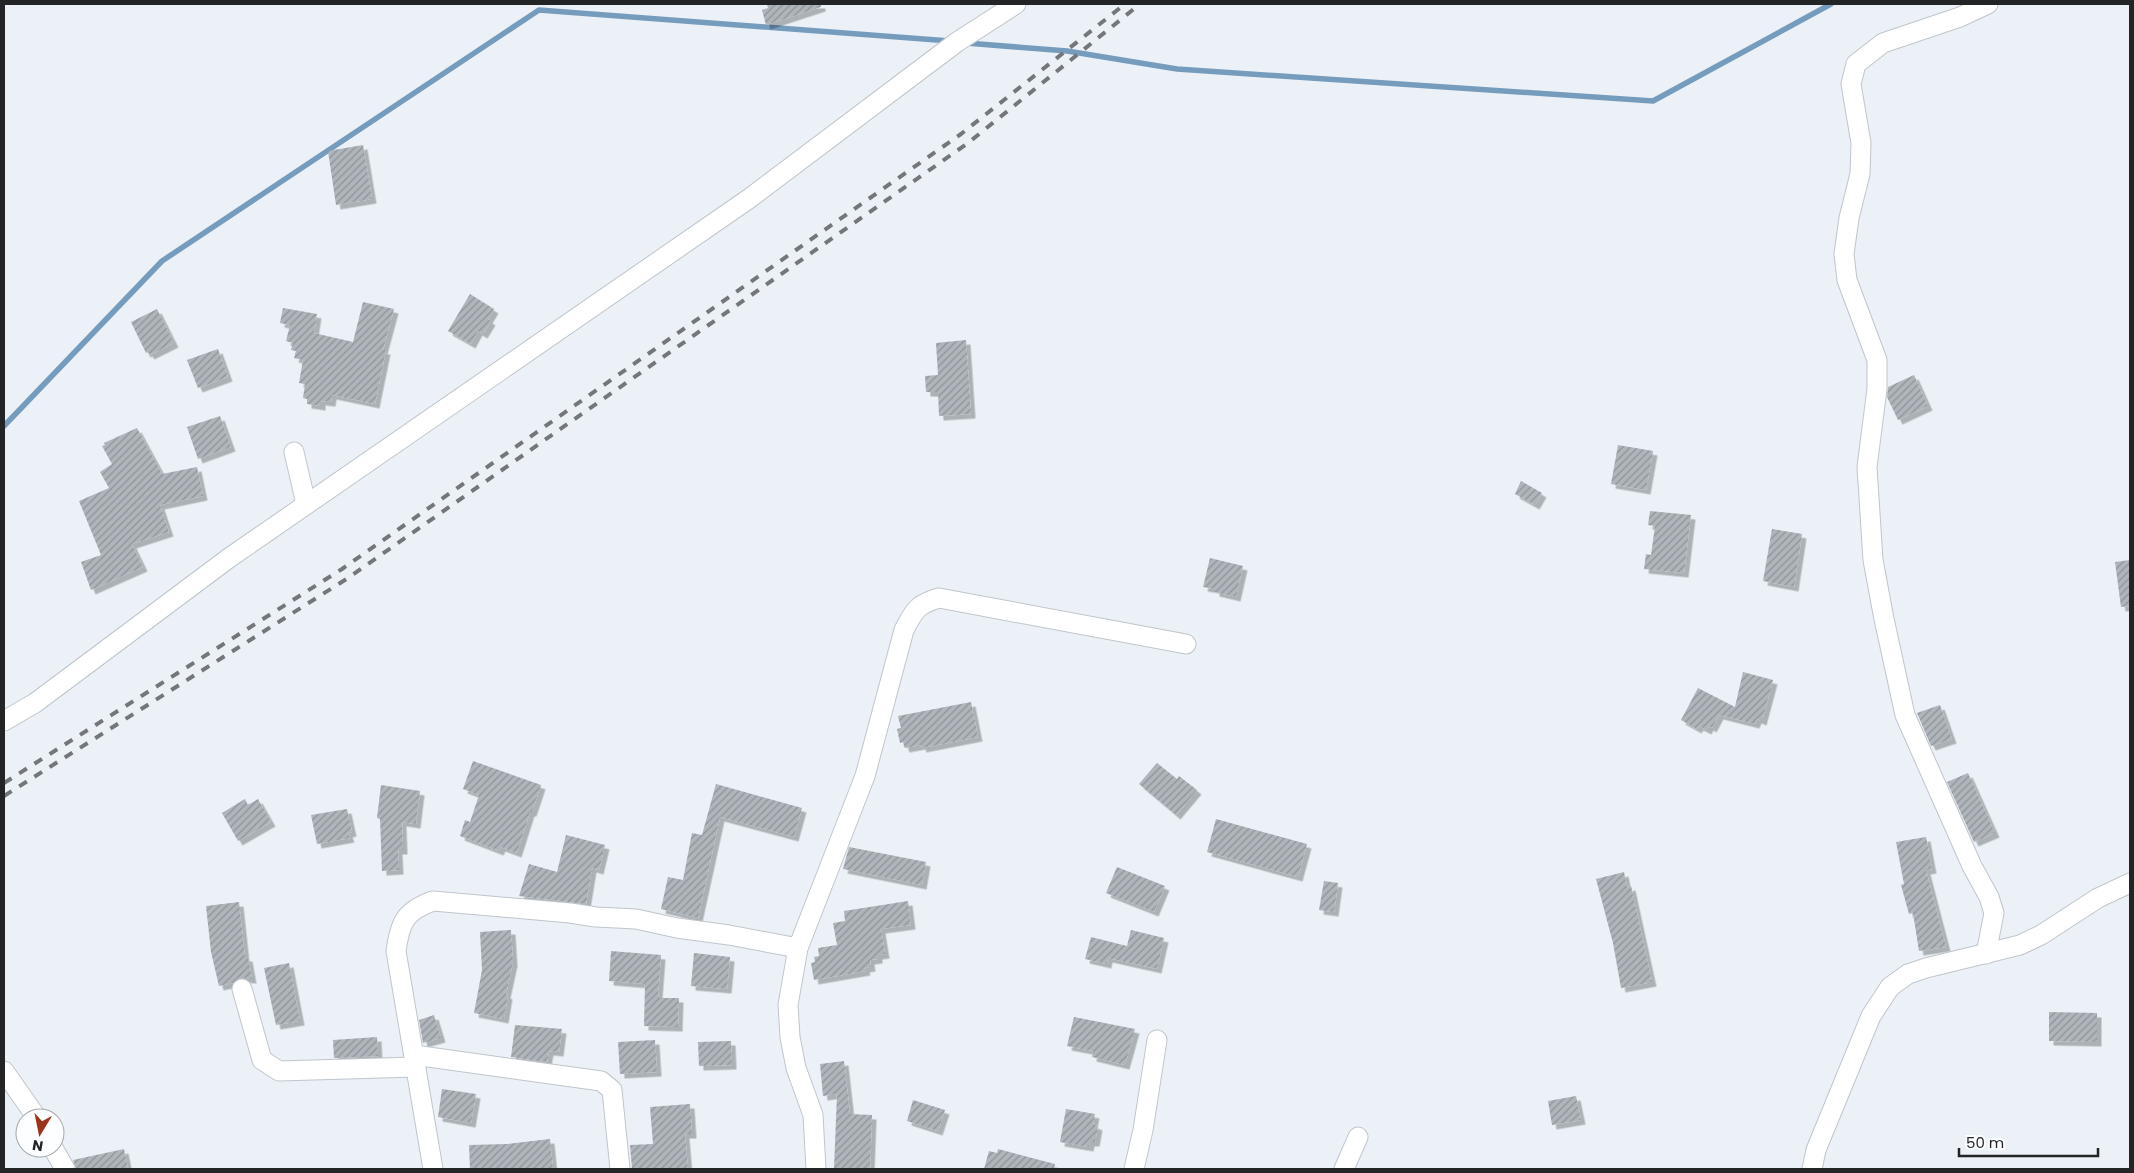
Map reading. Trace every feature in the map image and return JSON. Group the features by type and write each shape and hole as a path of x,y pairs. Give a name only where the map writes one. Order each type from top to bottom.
{"street":[{"path":"4,721 35,703 229,558 306,504 750,198 957,42 1016,4"},
{"path":"1986,954 1994,913 1989,896 1972,866 1905,715 1884,619 1873,560 1867,467 1877,389 1877,360 1847,280 1844,254 1860,174 1861,143 1851,84 1856,64 1883,43 1960,17 1988,4"},
{"path":"294,452 306,504"},
{"path":"816,1169 813,1115 796,1068 790,1037 788,1005 798,948 865,776 904,630 914,611 924,602 939,598 1186,644"},
{"path":"1812,1169 1816,1150 1871,1016 1890,987 1908,974 1917,971 2020,945 2041,935 2098,898 2130,883"},
{"path":"433,1169 396,951 399,931 407,915 417,907 433,902 570,913 596,918 636,919 798,948"},
{"path":"242,989 262,1060 272,1068 280,1071 415,1061 601,1081 612,1090 620,1169"},
{"path":"1134,1169 1143,1130 1157,1040"},
{"path":"4,1071 30,1108"},
{"path":"1344,1169 1358,1137"},
{"path":"59,1158 65,1169"}],"building":[{"path":"767,4 821,4 821,7 766,25 762,10 768,8"},
{"path":"363,145 372,199 336,205 328,151"},
{"path":"470,294 494,309 488,319 491,321 483,334 478,331 471,344 448,331"},
{"path":"363,302 394,309 383,350 386,350 375,404 332,395 331,402 321,401 321,406 307,404 307,399 303,398 305,384 299,383 303,360 294,358 296,351 291,350 293,343 286,341 290,325 280,323 283,308 317,314 314,333 353,342"},
{"path":"157,309 174,343 150,355 148,352 146,353 131,322"},
{"path":"966,340 971,414 939,416 938,392 926,392 925,376 938,375 936,343"},
{"path":"218,349 228,377 198,388 187,360"},
{"path":"1914,375 1928,406 1898,420 1887,397 1888,387"},
{"path":"220,416 231,447 198,459 187,427"},
{"path":"137,428 162,474 197,467 203,496 160,505 169,532 132,544 143,567 91,590 81,562 101,555 79,501 109,488 100,472 112,464 102,446 105,445 104,443"},
{"path":"1618,445 1653,451 1646,490 1611,484"},
{"path":"1521,481 1542,493 1535,505 1515,494"},
{"path":"1650,511 1691,515 1684,573 1644,569 1646,554 1651,555 1655,526 1648,525"},
{"path":"1772,529 1802,534 1794,587 1763,581"},
{"path":"1210,558 1243,566 1236,597 1215,592 1215,589 1203,587"},
{"path":"2130,560 2130,606 2121,607 2115,562"},
{"path":"1743,672 1773,680 1762,721 1757,719 1755,724 1719,715 1712,728 1709,726 1707,730 1699,726 1697,729 1681,720 1698,688 1735,707"},
{"path":"971,702 978,737 922,748 921,745 905,748 903,742 900,743 897,729 901,728 898,716"},
{"path":"1940,705 1952,739 1931,746 1917,713"},
{"path":"473,761 541,785 517,853 501,847 499,851 460,836 465,820 470,822 479,795 463,789"},
{"path":"1157,763 1177,779 1179,776 1197,790 1176,815 1139,784"},
{"path":"1968,773 1995,833 1974,842 1947,782"},
{"path":"716,784 802,808 794,837 720,817 698,918 661,909 668,877 683,880 692,833 702,835"},
{"path":"381,785 420,791 416,824 402,822 403,850 398,850 399,870 382,871 380,819 377,818"},
{"path":"245,799 248,805 258,799 271,822 238,841 222,813"},
{"path":"347,809 352,832 348,833 350,838 317,844 311,815"},
{"path":"1216,819 1307,844 1298,877 1207,852"},
{"path":"566,835 605,845 599,870 592,868 586,904 519,896 529,864 557,872"},
{"path":"1926,837 1932,869 1926,870 1946,947 1919,951 1913,913 1909,914 1901,885 1904,884 1896,842"},
{"path":"849,847 926,862 922,885 843,869"},
{"path":"1117,867 1165,886 1154,912 1106,893"},
{"path":"1624,872 1627,887 1631,886 1652,982 1621,988 1613,943 1596,879"},
{"path":"1324,881 1338,883 1334,912 1319,910"},
{"path":"908,901 911,925 881,929 885,954 878,955 878,959 870,960 871,967 865,968 866,971 814,980 811,963 815,962 814,957 819,956 818,948 837,945 833,923 845,921 844,911"},
{"path":"239,902 245,957 248,957 252,979 239,978 233,983 219,986 211,952 206,906"},
{"path":"511,930 513,962 506,994 508,995 504,1019 474,1013 482,970 480,932"},
{"path":"1131,930 1164,938 1157,969 1108,958 1107,964 1085,959 1091,937 1127,946"},
{"path":"611,951 661,955 658,995 660,998 679,998 678,1027 644,1026 645,984 609,981"},
{"path":"694,953 730,957 727,989 691,986"},
{"path":"289,963 300,1021 276,1025 264,968"},
{"path":"2049,1012 2097,1013 2097,1042 2049,1041"},
{"path":"434,1015 441,1038 423,1043 419,1020"},
{"path":"1074,1017 1135,1029 1125,1065 1092,1057 1093,1051 1067,1046"},
{"path":"515,1025 562,1029 559,1052 549,1051 547,1062 511,1057"},
{"path":"377,1037 378,1056 334,1058 333,1040"},
{"path":"655,1040 657,1072 620,1074 618,1042"},
{"path":"731,1041 732,1065 699,1066 698,1042"},
{"path":"844,1061 850,1114 872,1115 870,1169 834,1169 837,1094 823,1096 820,1064"},
{"path":"442,1089 476,1094 471,1123 438,1117"},
{"path":"1576,1096 1581,1120 1552,1125 1548,1101"},
{"path":"913,1100 945,1110 938,1131 907,1121"},
{"path":"690,1104 692,1134 685,1134 688,1169 632,1169 630,1145 653,1144 650,1107"},
{"path":"1066,1109 1095,1114 1093,1124 1098,1126 1095,1142 1090,1142 1089,1147 1060,1142"},
{"path":"550,1139 553,1169 470,1169 469,1145 507,1144"},
{"path":"124,1149 128,1169 76,1169 73,1160"},
{"path":"998,1149 1055,1164 1054,1169 984,1169 989,1151 997,1153"}],"waterway":[{"path":"966,43 1067,51 1177,69 1653,101 1831,4"},
{"path":"4,426 162,261 539,10 950,41"}],"railway":[{"path":"4,783 342,569 961,134 1125,4"},
{"path":"4,796 348,578 968,143 1140,4"}]}
